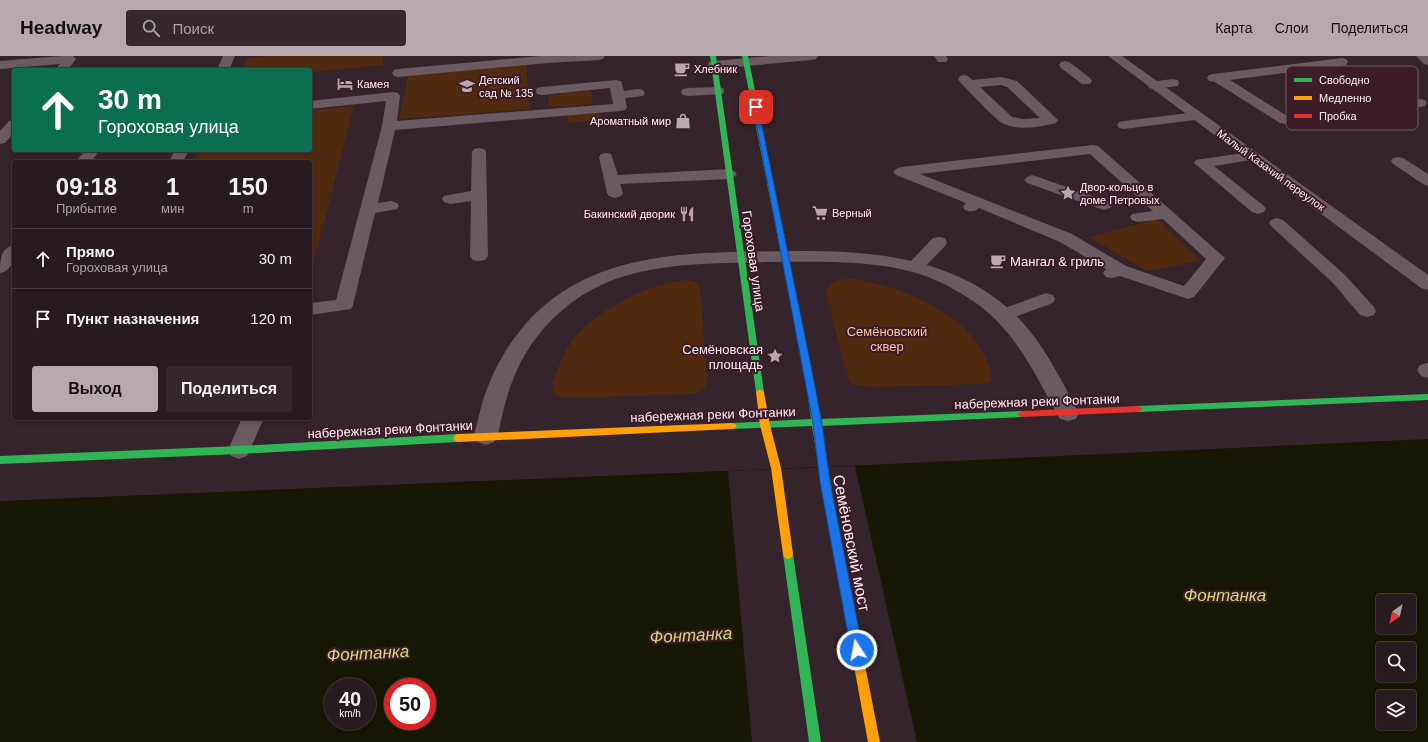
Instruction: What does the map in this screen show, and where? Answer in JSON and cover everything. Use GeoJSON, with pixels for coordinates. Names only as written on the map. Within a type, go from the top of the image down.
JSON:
{"type":"FeatureCollection","features":[{"type":"Feature","properties":{"kind":"main road"},"geometry":{"type":"LineString","coordinates":[[746,59],[786,257],[817,423]]}},
{"type":"Feature","properties":{"kind":"main road","name":"Гороховая улица"},"geometry":{"type":"LineString","coordinates":[[714,60],[765,425],[776,468],[816,742]]}},
{"type":"Feature","properties":{"kind":"main road","name":"набережная реки Фонтанки"},"geometry":{"type":"LineString","coordinates":[[0,460],[239,450],[486,436],[1428,397]]}},
{"type":"Feature","properties":{"kind":"main road","name":"Семёновский мост"},"geometry":{"type":"LineString","coordinates":[[817,423],[823,467],[874,742]]}},
{"type":"Feature","properties":{"kind":"street"},"geometry":{"type":"LineString","coordinates":[[714,60],[812,56]]}},
{"type":"Feature","properties":{"kind":"street","name":"Малый Казачий переулок"},"geometry":{"type":"LineString","coordinates":[[1114,56],[1428,284]]}},
{"type":"Feature","properties":{"kind":"street"},"geometry":{"type":"LineString","coordinates":[[486,436],[492,407],[502,378],[514,355],[530,331],[557,305],[575,292],[613,273],[651,264],[685,260],[833,256],[870,258],[916,266],[948,278],[980,296],[1004,315],[1021,332],[1037,355],[1068,413]]}},
{"type":"Feature","properties":{"kind":"lane"},"geometry":{"type":"LineString","coordinates":[[224,68],[229,56]]}},
{"type":"Feature","properties":{"kind":"lane"},"geometry":{"type":"LineString","coordinates":[[312,309],[344,305],[389,126],[393,96],[400,67],[548,57],[599,56]]}},
{"type":"Feature","properties":{"kind":"lane"},"geometry":{"type":"LineString","coordinates":[[1422,56],[1428,61]]}},
{"type":"Feature","properties":{"kind":"lane"},"geometry":{"type":"LineString","coordinates":[[544,113],[539,63],[548,57]]}},
{"type":"Feature","properties":{"kind":"lane"},"geometry":{"type":"LineString","coordinates":[[0,65],[46,58],[70,59],[63,68]]}},
{"type":"Feature","properties":{"kind":"lane"},"geometry":{"type":"LineString","coordinates":[[1300,66],[1342,62]]}},
{"type":"Feature","properties":{"kind":"lane"},"geometry":{"type":"LineString","coordinates":[[1065,65],[1086,81]]}},
{"type":"Feature","properties":{"kind":"lane"},"geometry":{"type":"LineString","coordinates":[[1286,68],[1213,78],[1286,120]]}},
{"type":"Feature","properties":{"kind":"lane"},"geometry":{"type":"LineString","coordinates":[[1002,81],[1012,84],[1051,120],[1020,124],[1012,123],[966,82],[1002,81]]}},
{"type":"Feature","properties":{"kind":"lane"},"geometry":{"type":"LineString","coordinates":[[1154,85],[1173,83]]}},
{"type":"Feature","properties":{"kind":"lane"},"geometry":{"type":"LineString","coordinates":[[389,126],[620,107],[616,84],[542,91]]}},
{"type":"Feature","properties":{"kind":"lane"},"geometry":{"type":"LineString","coordinates":[[688,92],[718,91]]}},
{"type":"Feature","properties":{"kind":"lane"},"geometry":{"type":"LineString","coordinates":[[618,95],[638,93]]}},
{"type":"Feature","properties":{"kind":"lane"},"geometry":{"type":"LineString","coordinates":[[312,105],[393,96]]}},
{"type":"Feature","properties":{"kind":"lane"},"geometry":{"type":"LineString","coordinates":[[1124,125],[1196,116]]}},
{"type":"Feature","properties":{"kind":"lane"},"geometry":{"type":"LineString","coordinates":[[0,140],[12,126]]}},
{"type":"Feature","properties":{"kind":"lane"},"geometry":{"type":"LineString","coordinates":[[1093,149],[1216,258],[1188,293],[1116,271],[1066,238],[973,204],[901,172],[981,163],[1093,149]]}},
{"type":"Feature","properties":{"kind":"lane"},"geometry":{"type":"LineString","coordinates":[[85,160],[91,152]]}},
{"type":"Feature","properties":{"kind":"lane"},"geometry":{"type":"LineString","coordinates":[[479,152],[479,256]]}},
{"type":"Feature","properties":{"kind":"lane"},"geometry":{"type":"LineString","coordinates":[[606,156],[613,186],[729,174]]}},
{"type":"Feature","properties":{"kind":"lane"},"geometry":{"type":"LineString","coordinates":[[1252,156],[1201,163],[1258,209]]}},
{"type":"Feature","properties":{"kind":"lane"},"geometry":{"type":"LineString","coordinates":[[1398,161],[1428,181]]}},
{"type":"Feature","properties":{"kind":"lane"},"geometry":{"type":"LineString","coordinates":[[981,163],[1004,170]]}},
{"type":"Feature","properties":{"kind":"lane"},"geometry":{"type":"LineString","coordinates":[[1032,180],[1104,205]]}},
{"type":"Feature","properties":{"kind":"lane"},"geometry":{"type":"LineString","coordinates":[[450,198],[479,195]]}},
{"type":"Feature","properties":{"kind":"lane"},"geometry":{"type":"LineString","coordinates":[[369,209],[391,206]]}},
{"type":"Feature","properties":{"kind":"lane"},"geometry":{"type":"LineString","coordinates":[[1138,217],[1167,214]]}},
{"type":"Feature","properties":{"kind":"lane"},"geometry":{"type":"LineString","coordinates":[[1277,223],[1339,279],[1367,311]]}},
{"type":"Feature","properties":{"kind":"lane"},"geometry":{"type":"LineString","coordinates":[[916,266],[939,242]]}},
{"type":"Feature","properties":{"kind":"lane"},"geometry":{"type":"LineString","coordinates":[[0,268],[12,253]]}},
{"type":"Feature","properties":{"kind":"lane"},"geometry":{"type":"LineString","coordinates":[[1004,315],[1046,299]]}},
{"type":"Feature","properties":{"kind":"lane"},"geometry":{"type":"LineString","coordinates":[[239,450],[252,420]]}},
{"type":"Feature","properties":{"kind":"green space"},"geometry":{"type":"Polygon","coordinates":[[[267,56],[383,56],[382,65],[312,72],[312,68],[244,68],[248,58],[267,56]]]}},
{"type":"Feature","properties":{"kind":"green space","name":"Детский сад № 135"},"geometry":{"type":"Polygon","coordinates":[[[526,65],[530,109],[399,119],[408,76],[526,65]]]}},
{"type":"Feature","properties":{"kind":"green space"},"geometry":{"type":"Polygon","coordinates":[[[591,91],[593,104],[549,107],[548,95],[591,91]]]}},
{"type":"Feature","properties":{"kind":"green space"},"geometry":{"type":"Polygon","coordinates":[[[354,106],[312,268],[312,160],[194,160],[198,152],[312,152],[312,110],[354,106]]]}},
{"type":"Feature","properties":{"kind":"green space"},"geometry":{"type":"Polygon","coordinates":[[[598,111],[600,120],[569,123],[567,115],[598,111]]]}},
{"type":"Feature","properties":{"kind":"green space"},"geometry":{"type":"Polygon","coordinates":[[[1157,219],[1200,261],[1147,271],[1089,237],[1157,219]]]}},
{"type":"Feature","properties":{"kind":"green space","name":"Семёновский сквер"},"geometry":{"type":"Polygon","coordinates":[[[850,279],[869,282],[908,294],[947,314],[963,327],[976,342],[986,359],[991,379],[987,383],[979,384],[869,387],[852,384],[848,378],[826,294],[829,285],[834,281],[850,279]]]}},
{"type":"Feature","properties":{"kind":"green space"},"geometry":{"type":"Polygon","coordinates":[[[688,280],[696,282],[700,287],[707,380],[706,386],[703,389],[693,394],[568,398],[557,396],[552,390],[557,370],[571,342],[586,326],[612,307],[642,292],[673,282],[688,280]]]}},
{"type":"Feature","properties":{"kind":"water","name":"Фонтанка"},"geometry":{"type":"Polygon","coordinates":[[[1428,439],[1428,742],[0,742],[0,501],[844,466],[1428,439]]]}},
{"type":"Feature","properties":{"kind":"pier"},"geometry":{"type":"Polygon","coordinates":[[[855,466],[917,742],[752,742],[728,471],[855,466]]]}},
{"type":"Feature","properties":{"kind":"traffic: fast"},"geometry":{"type":"LineString","coordinates":[[713,56],[760,392]]}},
{"type":"Feature","properties":{"kind":"traffic: fast"},"geometry":{"type":"LineString","coordinates":[[745,56],[809,376],[825,482],[836,542]]}},
{"type":"Feature","properties":{"kind":"traffic: fast"},"geometry":{"type":"LineString","coordinates":[[1138,409],[1428,397]]}},
{"type":"Feature","properties":{"kind":"traffic: fast"},"geometry":{"type":"LineString","coordinates":[[732,426],[1022,414]]}},
{"type":"Feature","properties":{"kind":"traffic: fast"},"geometry":{"type":"LineString","coordinates":[[0,460],[239,450],[458,438]]}},
{"type":"Feature","properties":{"kind":"traffic: fast"},"geometry":{"type":"LineString","coordinates":[[788,554],[815,742]]}},
{"type":"Feature","properties":{"kind":"traffic: slow"},"geometry":{"type":"LineString","coordinates":[[760,392],[765,425],[776,468],[788,554]]}},
{"type":"Feature","properties":{"kind":"traffic: slow"},"geometry":{"type":"LineString","coordinates":[[458,438],[732,426]]}},
{"type":"Feature","properties":{"kind":"traffic: slow"},"geometry":{"type":"LineString","coordinates":[[836,542],[874,742]]}},
{"type":"Feature","properties":{"kind":"traffic: jam"},"geometry":{"type":"LineString","coordinates":[[1022,414],[1138,409]]}},
{"type":"Feature","properties":{"kind":"place","name":"Хлебник"},"geometry":{"type":"Point","coordinates":[682,69]}},
{"type":"Feature","properties":{"kind":"place","name":"Камея"},"geometry":{"type":"Point","coordinates":[345,84]}},
{"type":"Feature","properties":{"kind":"place","name":"Детский сад № 135"},"geometry":{"type":"Point","coordinates":[467,86]}},
{"type":"Feature","properties":{"kind":"place","name":"Ароматный мир"},"geometry":{"type":"Point","coordinates":[683,121]}},
{"type":"Feature","properties":{"kind":"place","name":"Двор-кольцо в доме Петровых"},"geometry":{"type":"Point","coordinates":[1068,193]}},
{"type":"Feature","properties":{"kind":"place","name":"Верный"},"geometry":{"type":"Point","coordinates":[820,213]}},
{"type":"Feature","properties":{"kind":"place","name":"Бакинский дворик"},"geometry":{"type":"Point","coordinates":[687,214]}},
{"type":"Feature","properties":{"kind":"place","name":"Мангал & гриль"},"geometry":{"type":"Point","coordinates":[998,261]}},
{"type":"Feature","properties":{"kind":"place","name":"Семёновская площадь"},"geometry":{"type":"Point","coordinates":[775,356]}},
{"type":"Feature","properties":{"kind":"route"},"geometry":{"type":"LineString","coordinates":[[756,107],[806,361],[817,423],[825,482],[857,650]]}}]}
